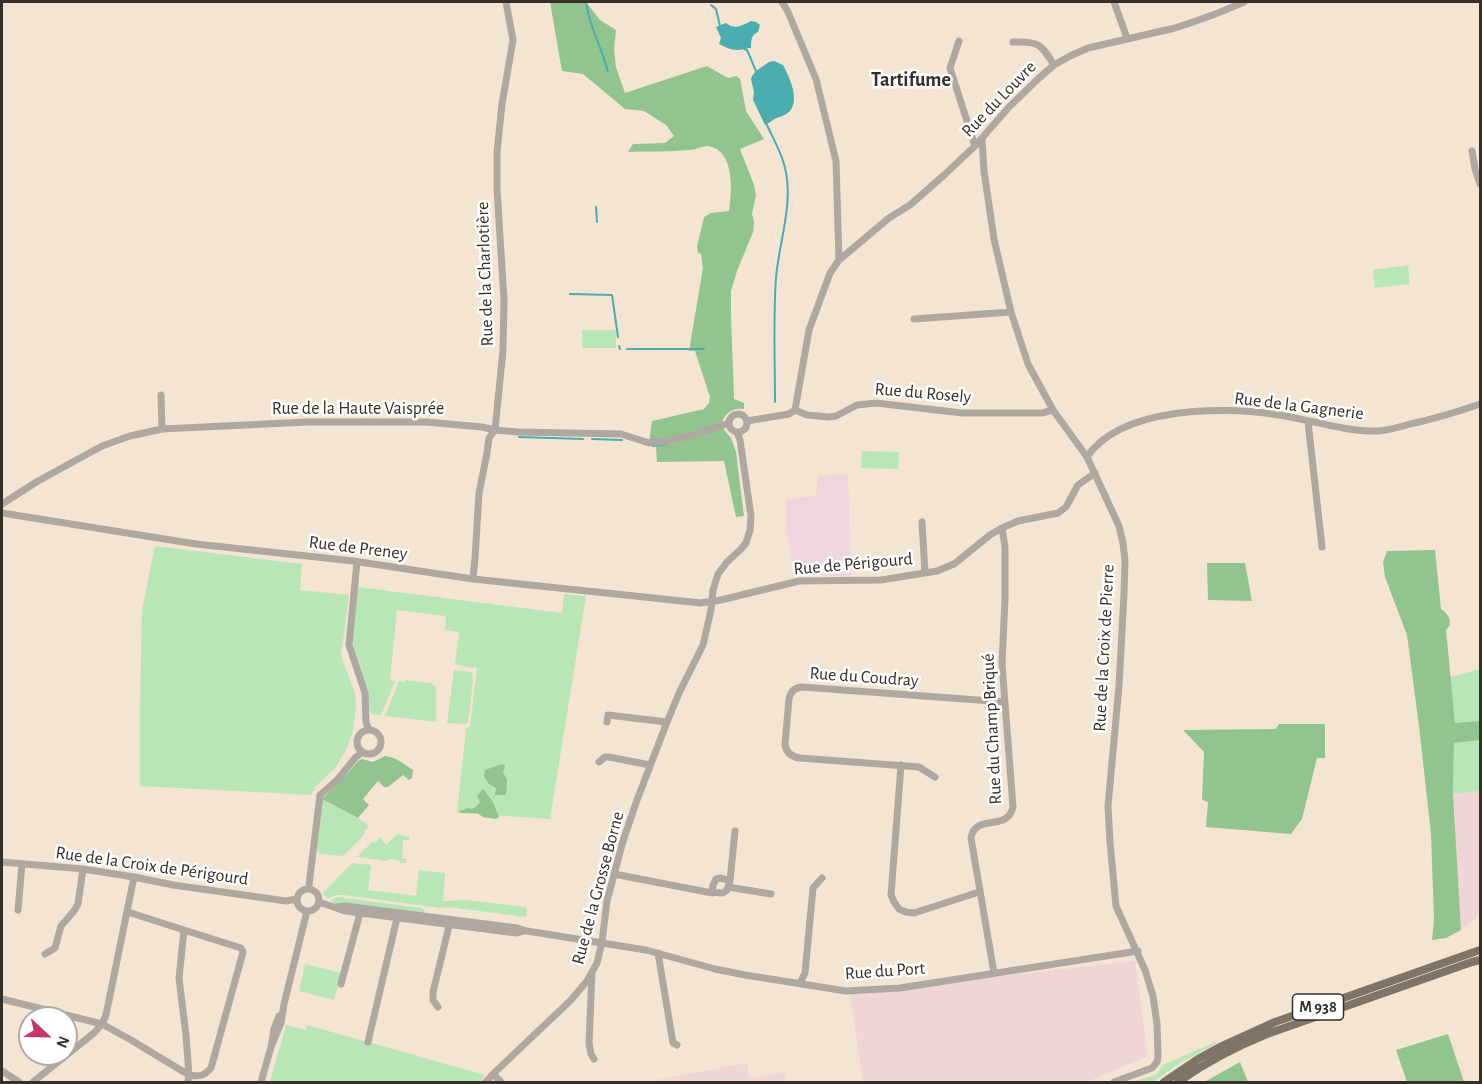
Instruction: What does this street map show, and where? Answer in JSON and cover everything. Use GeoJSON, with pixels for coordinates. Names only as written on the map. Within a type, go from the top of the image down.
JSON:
{"type":"FeatureCollection","features":[{"type":"Feature","properties":{"kind":"main road","name":"M 938"},"geometry":{"type":"LineString","coordinates":[[1164,1083],[1198,1059],[1275,1022],[1480,950]]}},
{"type":"Feature","properties":{"kind":"main road","name":"M 938"},"geometry":{"type":"LineString","coordinates":[[1178,1083],[1213,1059],[1267,1034],[1480,960]]}},
{"type":"Feature","properties":{"kind":"street","name":"Rue de la Charlotière"},"geometry":{"type":"LineString","coordinates":[[472,579],[479,493],[489,438],[495,430],[503,350],[504,310],[497,152],[513,39],[506,2]]}},
{"type":"Feature","properties":{"kind":"street"},"geometry":{"type":"LineString","coordinates":[[747,421],[789,414],[795,410],[809,330],[830,273],[839,260],[836,161],[816,79],[782,2]]}},
{"type":"Feature","properties":{"kind":"street"},"geometry":{"type":"LineString","coordinates":[[1114,2],[1127,38]]}},
{"type":"Feature","properties":{"kind":"street","name":"Rue du Louvre"},"geometry":{"type":"LineString","coordinates":[[839,260],[889,218],[910,205],[975,146],[1010,107],[1054,65],[1088,48],[1174,28],[1244,2]]}},
{"type":"Feature","properties":{"kind":"street"},"geometry":{"type":"LineString","coordinates":[[959,41],[950,68],[975,146]]}},
{"type":"Feature","properties":{"kind":"street"},"geometry":{"type":"LineString","coordinates":[[1013,42],[1030,41],[1040,45],[1054,65]]}},
{"type":"Feature","properties":{"kind":"street","name":"Rue de la Croix de Pierre"},"geometry":{"type":"LineString","coordinates":[[982,138],[984,171],[994,239],[1011,312],[1028,364],[1053,410],[1087,457],[1119,526],[1123,543],[1125,561],[1119,686],[1108,806],[1116,906],[1145,970],[1155,1009],[1158,1056],[1152,1068],[1114,1083]]}},
{"type":"Feature","properties":{"kind":"street"},"geometry":{"type":"LineString","coordinates":[[1472,151],[1480,184]]}},
{"type":"Feature","properties":{"kind":"street"},"geometry":{"type":"LineString","coordinates":[[914,319],[1011,312]]}},
{"type":"Feature","properties":{"kind":"street"},"geometry":{"type":"LineString","coordinates":[[162,395],[162,429]]}},
{"type":"Feature","properties":{"kind":"street","name":"Rue du Rosely"},"geometry":{"type":"LineString","coordinates":[[795,410],[807,415],[829,417],[836,416],[857,405],[876,403],[963,413],[1042,413],[1053,410]]}},
{"type":"Feature","properties":{"kind":"street","name":"Rue de la Gagnerie"},"geometry":{"type":"LineString","coordinates":[[1087,457],[1101,441],[1134,423],[1181,412],[1264,413],[1343,428],[1378,431],[1437,418],[1480,404]]}},
{"type":"Feature","properties":{"kind":"street"},"geometry":{"type":"LineString","coordinates":[[735,414],[741,415],[747,421],[745,429],[737,432],[730,428],[730,418],[735,414]]}},
{"type":"Feature","properties":{"kind":"street","name":"Rue de la Haute Vaisprée"},"geometry":{"type":"LineString","coordinates":[[2,504],[38,481],[102,446],[130,436],[162,429],[381,421],[451,424],[519,432],[621,434],[649,444],[689,436],[729,423]]}},
{"type":"Feature","properties":{"kind":"street"},"geometry":{"type":"LineString","coordinates":[[1308,422],[1322,547]]}},
{"type":"Feature","properties":{"kind":"street","name":"Rue de la Grosse Borne"},"geometry":{"type":"LineString","coordinates":[[486,1083],[571,1000],[592,974],[597,963],[607,902],[623,841],[667,722],[703,645],[718,574],[746,543],[750,530],[750,511],[737,432]]}},
{"type":"Feature","properties":{"kind":"street","name":"Rue de Périgourd"},"geometry":{"type":"LineString","coordinates":[[712,601],[799,581],[881,580],[937,571],[954,564],[1002,528],[1058,513],[1066,507],[1078,485],[1095,473]]}},
{"type":"Feature","properties":{"kind":"street","name":"Rue de Preney"},"geometry":{"type":"LineString","coordinates":[[2,513],[166,540],[357,562],[472,579],[701,603],[712,601]]}},
{"type":"Feature","properties":{"kind":"street","name":"Rue de Périgourd"},"geometry":{"type":"LineString","coordinates":[[922,522],[925,573]]}},
{"type":"Feature","properties":{"kind":"street","name":"Rue du Champ Briqué"},"geometry":{"type":"LineString","coordinates":[[994,973],[971,843],[972,832],[980,825],[1005,819],[1012,811],[1002,664],[1005,547],[1002,528]]}},
{"type":"Feature","properties":{"kind":"street"},"geometry":{"type":"LineString","coordinates":[[308,889],[320,795],[337,780],[356,756],[378,751],[380,747],[379,735],[369,730],[366,722],[365,693],[349,645],[357,562]]}},
{"type":"Feature","properties":{"kind":"street","name":"Rue du Coudray"},"geometry":{"type":"LineString","coordinates":[[935,777],[919,766],[792,756],[785,744],[789,699],[792,692],[802,687],[1005,702]]}},
{"type":"Feature","properties":{"kind":"street"},"geometry":{"type":"LineString","coordinates":[[607,722],[608,715],[667,722]]}},
{"type":"Feature","properties":{"kind":"street"},"geometry":{"type":"LineString","coordinates":[[363,753],[358,747],[357,739],[369,730]]}},
{"type":"Feature","properties":{"kind":"street"},"geometry":{"type":"LineString","coordinates":[[599,762],[609,757],[650,765]]}},
{"type":"Feature","properties":{"kind":"street"},"geometry":{"type":"LineString","coordinates":[[901,765],[891,895],[894,902],[902,911],[914,913],[980,892]]}},
{"type":"Feature","properties":{"kind":"street"},"geometry":{"type":"LineString","coordinates":[[614,874],[712,893],[723,893],[729,884],[735,831]]}},
{"type":"Feature","properties":{"kind":"street","name":"Rue de la Croix de Périgourd"},"geometry":{"type":"LineString","coordinates":[[2,862],[83,869],[286,901],[297,899]]}},
{"type":"Feature","properties":{"kind":"street"},"geometry":{"type":"LineString","coordinates":[[18,910],[22,864]]}},
{"type":"Feature","properties":{"kind":"street"},"geometry":{"type":"LineString","coordinates":[[45,954],[55,948],[61,926],[78,904],[83,869]]}},
{"type":"Feature","properties":{"kind":"street"},"geometry":{"type":"LineString","coordinates":[[37,1082],[102,1024],[106,1015],[134,877]]}},
{"type":"Feature","properties":{"kind":"street"},"geometry":{"type":"LineString","coordinates":[[712,893],[716,879],[721,878],[729,884],[771,894]]}},
{"type":"Feature","properties":{"kind":"street"},"geometry":{"type":"LineString","coordinates":[[800,983],[805,973],[813,888],[822,878]]}},
{"type":"Feature","properties":{"kind":"street"},"geometry":{"type":"LineString","coordinates":[[308,889],[319,895],[320,902],[315,910],[307,911],[299,906],[297,899],[300,892],[308,889]]}},
{"type":"Feature","properties":{"kind":"street"},"geometry":{"type":"LineString","coordinates":[[320,902],[345,911],[450,922]]}},
{"type":"Feature","properties":{"kind":"street"},"geometry":{"type":"LineString","coordinates":[[337,908],[345,906],[516,933],[528,931],[602,942]]}},
{"type":"Feature","properties":{"kind":"street"},"geometry":{"type":"LineString","coordinates":[[261,1083],[274,1029],[284,1004],[307,911]]}},
{"type":"Feature","properties":{"kind":"street"},"geometry":{"type":"LineString","coordinates":[[2,999],[102,1024],[131,1040],[189,1079],[206,1074],[211,1068],[243,952],[241,948],[128,912]]}},
{"type":"Feature","properties":{"kind":"street"},"geometry":{"type":"LineString","coordinates":[[341,984],[360,913]]}},
{"type":"Feature","properties":{"kind":"street"},"geometry":{"type":"LineString","coordinates":[[368,1041],[396,918]]}},
{"type":"Feature","properties":{"kind":"street"},"geometry":{"type":"LineString","coordinates":[[438,1007],[433,1000],[433,992],[450,922]]}},
{"type":"Feature","properties":{"kind":"street"},"geometry":{"type":"LineString","coordinates":[[184,930],[179,978],[189,1079]]}},
{"type":"Feature","properties":{"kind":"street","name":"Rue du Port"},"geometry":{"type":"LineString","coordinates":[[602,942],[658,953],[715,969],[838,990],[900,988],[1138,951]]}},
{"type":"Feature","properties":{"kind":"street"},"geometry":{"type":"LineString","coordinates":[[658,953],[673,1043],[677,1045]]}},
{"type":"Feature","properties":{"kind":"street"},"geometry":{"type":"LineString","coordinates":[[592,974],[589,1043],[594,1059]]}},
{"type":"Feature","properties":{"kind":"street"},"geometry":{"type":"LineString","coordinates":[[2,1071],[19,1083]]}},
{"type":"Feature","properties":{"kind":"street"},"geometry":{"type":"LineString","coordinates":[[493,1074],[501,1083]]}},
{"type":"Feature","properties":{"kind":"shaded area"},"geometry":{"type":"Polygon","coordinates":[[[848,474],[851,577],[825,576],[824,571],[794,568],[786,533],[786,500],[816,495],[818,476],[848,474]]]}},
{"type":"Feature","properties":{"kind":"shaded area"},"geometry":{"type":"Polygon","coordinates":[[[1480,791],[1480,915],[1461,930],[1453,794],[1480,791]]]}},
{"type":"Feature","properties":{"kind":"shaded area"},"geometry":{"type":"Polygon","coordinates":[[[1135,961],[1148,1056],[1087,1082],[863,1082],[850,994],[1135,961]]]}},
{"type":"Feature","properties":{"kind":"shaded area"},"geometry":{"type":"Polygon","coordinates":[[[747,1063],[749,1078],[784,1072],[786,1082],[646,1082],[747,1063]]]}},
{"type":"Feature","properties":{"kind":"green space"},"geometry":{"type":"Polygon","coordinates":[[[550,2],[586,2],[600,20],[616,30],[614,50],[616,67],[625,93],[707,66],[728,78],[736,76],[740,79],[746,111],[764,139],[740,149],[756,195],[752,214],[753,232],[731,291],[734,399],[744,403],[744,409],[729,412],[721,426],[731,438],[736,452],[744,516],[736,517],[724,461],[657,462],[656,446],[649,443],[652,421],[704,409],[709,403],[710,397],[695,351],[689,351],[703,268],[701,254],[698,253],[697,247],[704,217],[711,213],[729,211],[731,183],[727,163],[717,149],[708,146],[681,151],[628,152],[633,144],[665,143],[674,136],[666,125],[644,111],[625,109],[583,74],[562,71],[550,2]]]}},
{"type":"Feature","properties":{"kind":"green space"},"geometry":{"type":"Polygon","coordinates":[[[1408,265],[1410,284],[1375,288],[1373,270],[1408,265]]]}},
{"type":"Feature","properties":{"kind":"green space"},"geometry":{"type":"Polygon","coordinates":[[[582,330],[616,330],[616,348],[582,348],[582,330]]]}},
{"type":"Feature","properties":{"kind":"green space"},"geometry":{"type":"Polygon","coordinates":[[[862,451],[899,452],[898,469],[861,468],[862,451]]]}},
{"type":"Feature","properties":{"kind":"green space"},"geometry":{"type":"Polygon","coordinates":[[[155,546],[302,564],[300,590],[349,595],[341,656],[355,693],[356,708],[353,730],[347,748],[336,767],[316,786],[311,795],[140,786],[142,610],[155,546]]]}},
{"type":"Feature","properties":{"kind":"green space"},"geometry":{"type":"Polygon","coordinates":[[[1435,550],[1441,609],[1450,622],[1446,630],[1455,723],[1480,721],[1480,740],[1454,743],[1453,794],[1461,930],[1446,938],[1432,940],[1434,920],[1431,834],[1419,726],[1407,635],[1385,577],[1383,562],[1387,551],[1435,550]]]}},
{"type":"Feature","properties":{"kind":"green space"},"geometry":{"type":"Polygon","coordinates":[[[1207,563],[1245,563],[1252,601],[1208,600],[1207,563]]]}},
{"type":"Feature","properties":{"kind":"green space"},"geometry":{"type":"Polygon","coordinates":[[[358,587],[562,613],[564,594],[586,596],[550,819],[457,813],[466,728],[470,727],[477,667],[471,668],[455,664],[459,632],[445,630],[446,616],[397,610],[390,680],[395,681],[381,715],[370,713],[366,687],[351,644],[358,587]]]}},
{"type":"Feature","properties":{"kind":"green space"},"geometry":{"type":"Polygon","coordinates":[[[1480,669],[1480,721],[1455,724],[1450,677],[1480,669]]]}},
{"type":"Feature","properties":{"kind":"green space"},"geometry":{"type":"Polygon","coordinates":[[[454,670],[472,672],[468,723],[447,723],[454,670]]]}},
{"type":"Feature","properties":{"kind":"green space"},"geometry":{"type":"Polygon","coordinates":[[[405,680],[432,683],[436,686],[436,722],[385,716],[399,681],[405,682],[405,680]]]}},
{"type":"Feature","properties":{"kind":"green space"},"geometry":{"type":"Polygon","coordinates":[[[1279,724],[1325,724],[1325,758],[1317,758],[1302,819],[1291,834],[1206,827],[1208,802],[1202,800],[1204,752],[1183,730],[1276,729],[1279,724]]]}},
{"type":"Feature","properties":{"kind":"green space"},"geometry":{"type":"Polygon","coordinates":[[[1480,740],[1480,791],[1453,794],[1454,743],[1480,740]]]}},
{"type":"Feature","properties":{"kind":"green space"},"geometry":{"type":"Polygon","coordinates":[[[385,756],[396,759],[413,770],[412,778],[409,780],[403,775],[388,787],[384,787],[378,781],[363,799],[369,805],[358,818],[322,799],[358,761],[362,759],[373,762],[385,756]]]}},
{"type":"Feature","properties":{"kind":"green space"},"geometry":{"type":"Polygon","coordinates":[[[502,764],[505,766],[503,772],[507,780],[506,795],[495,795],[496,788],[489,784],[484,776],[485,770],[502,764]]]}},
{"type":"Feature","properties":{"kind":"green space"},"geometry":{"type":"Polygon","coordinates":[[[483,789],[493,802],[499,817],[496,819],[483,817],[477,813],[459,811],[476,807],[480,802],[477,796],[483,789]]]}},
{"type":"Feature","properties":{"kind":"green space"},"geometry":{"type":"Polygon","coordinates":[[[322,799],[369,826],[365,834],[343,856],[320,854],[318,851],[322,799]]]}},
{"type":"Feature","properties":{"kind":"green space"},"geometry":{"type":"Polygon","coordinates":[[[398,833],[409,837],[409,840],[403,840],[402,858],[407,859],[405,863],[400,863],[399,860],[388,859],[387,861],[357,857],[373,841],[375,843],[380,837],[386,845],[398,833]]]}},
{"type":"Feature","properties":{"kind":"green space"},"geometry":{"type":"Polygon","coordinates":[[[352,863],[371,865],[368,890],[416,896],[419,870],[445,873],[443,901],[467,900],[525,907],[526,917],[343,895],[327,899],[323,893],[352,863]]]}},
{"type":"Feature","properties":{"kind":"green space"},"geometry":{"type":"Polygon","coordinates":[[[338,897],[422,908],[427,915],[334,904],[330,900],[338,897]]]}},
{"type":"Feature","properties":{"kind":"green space"},"geometry":{"type":"Polygon","coordinates":[[[305,964],[341,973],[334,1000],[299,991],[305,964]]]}},
{"type":"Feature","properties":{"kind":"green space"},"geometry":{"type":"Polygon","coordinates":[[[286,1025],[306,1030],[307,1025],[485,1075],[480,1082],[270,1082],[286,1025]]]}},
{"type":"Feature","properties":{"kind":"green space"},"geometry":{"type":"Polygon","coordinates":[[[1448,1034],[1464,1082],[1407,1082],[1396,1050],[1448,1034]]]}},
{"type":"Feature","properties":{"kind":"green space"},"geometry":{"type":"Polygon","coordinates":[[[1217,1043],[1182,1062],[1153,1082],[1133,1082],[1157,1074],[1163,1065],[1217,1043]]]}},
{"type":"Feature","properties":{"kind":"green space"},"geometry":{"type":"Polygon","coordinates":[[[1240,1062],[1248,1082],[1206,1082],[1206,1081],[1240,1062]]]}},
{"type":"Feature","properties":{"kind":"water"},"geometry":{"type":"Polygon","coordinates":[[[751,21],[760,25],[758,32],[752,38],[751,48],[735,50],[719,44],[721,38],[716,27],[726,23],[738,26],[751,21]]]}},
{"type":"Feature","properties":{"kind":"water"},"geometry":{"type":"Polygon","coordinates":[[[774,61],[783,65],[790,81],[794,100],[790,111],[765,125],[753,100],[751,79],[756,71],[774,61]]]}},
{"type":"Feature","properties":{"kind":"waterway"},"geometry":{"type":"LineString","coordinates":[[586,2],[608,72]]}},
{"type":"Feature","properties":{"kind":"waterway"},"geometry":{"type":"LineString","coordinates":[[711,5],[716,9],[720,26]]}},
{"type":"Feature","properties":{"kind":"waterway"},"geometry":{"type":"LineString","coordinates":[[743,48],[747,50],[756,71]]}},
{"type":"Feature","properties":{"kind":"waterway"},"geometry":{"type":"LineString","coordinates":[[766,123],[784,164],[788,192],[776,278],[775,402]]}},
{"type":"Feature","properties":{"kind":"waterway"},"geometry":{"type":"LineString","coordinates":[[596,207],[597,222]]}},
{"type":"Feature","properties":{"kind":"waterway"},"geometry":{"type":"LineString","coordinates":[[570,294],[612,295],[618,337]]}},
{"type":"Feature","properties":{"kind":"waterway"},"geometry":{"type":"LineString","coordinates":[[627,349],[704,349]]}},
{"type":"Feature","properties":{"kind":"waterway"},"geometry":{"type":"LineString","coordinates":[[519,437],[583,439]]}},
{"type":"Feature","properties":{"kind":"waterway"},"geometry":{"type":"LineString","coordinates":[[592,439],[622,440]]}},
{"type":"Feature","properties":{"kind":"waterway"},"geometry":{"type":"LineString","coordinates":[[653,446],[666,444]]}},
{"type":"Feature","properties":{"kind":"district","name":"Tartifume"},"geometry":{"type":"Point","coordinates":[911,80]}}]}
